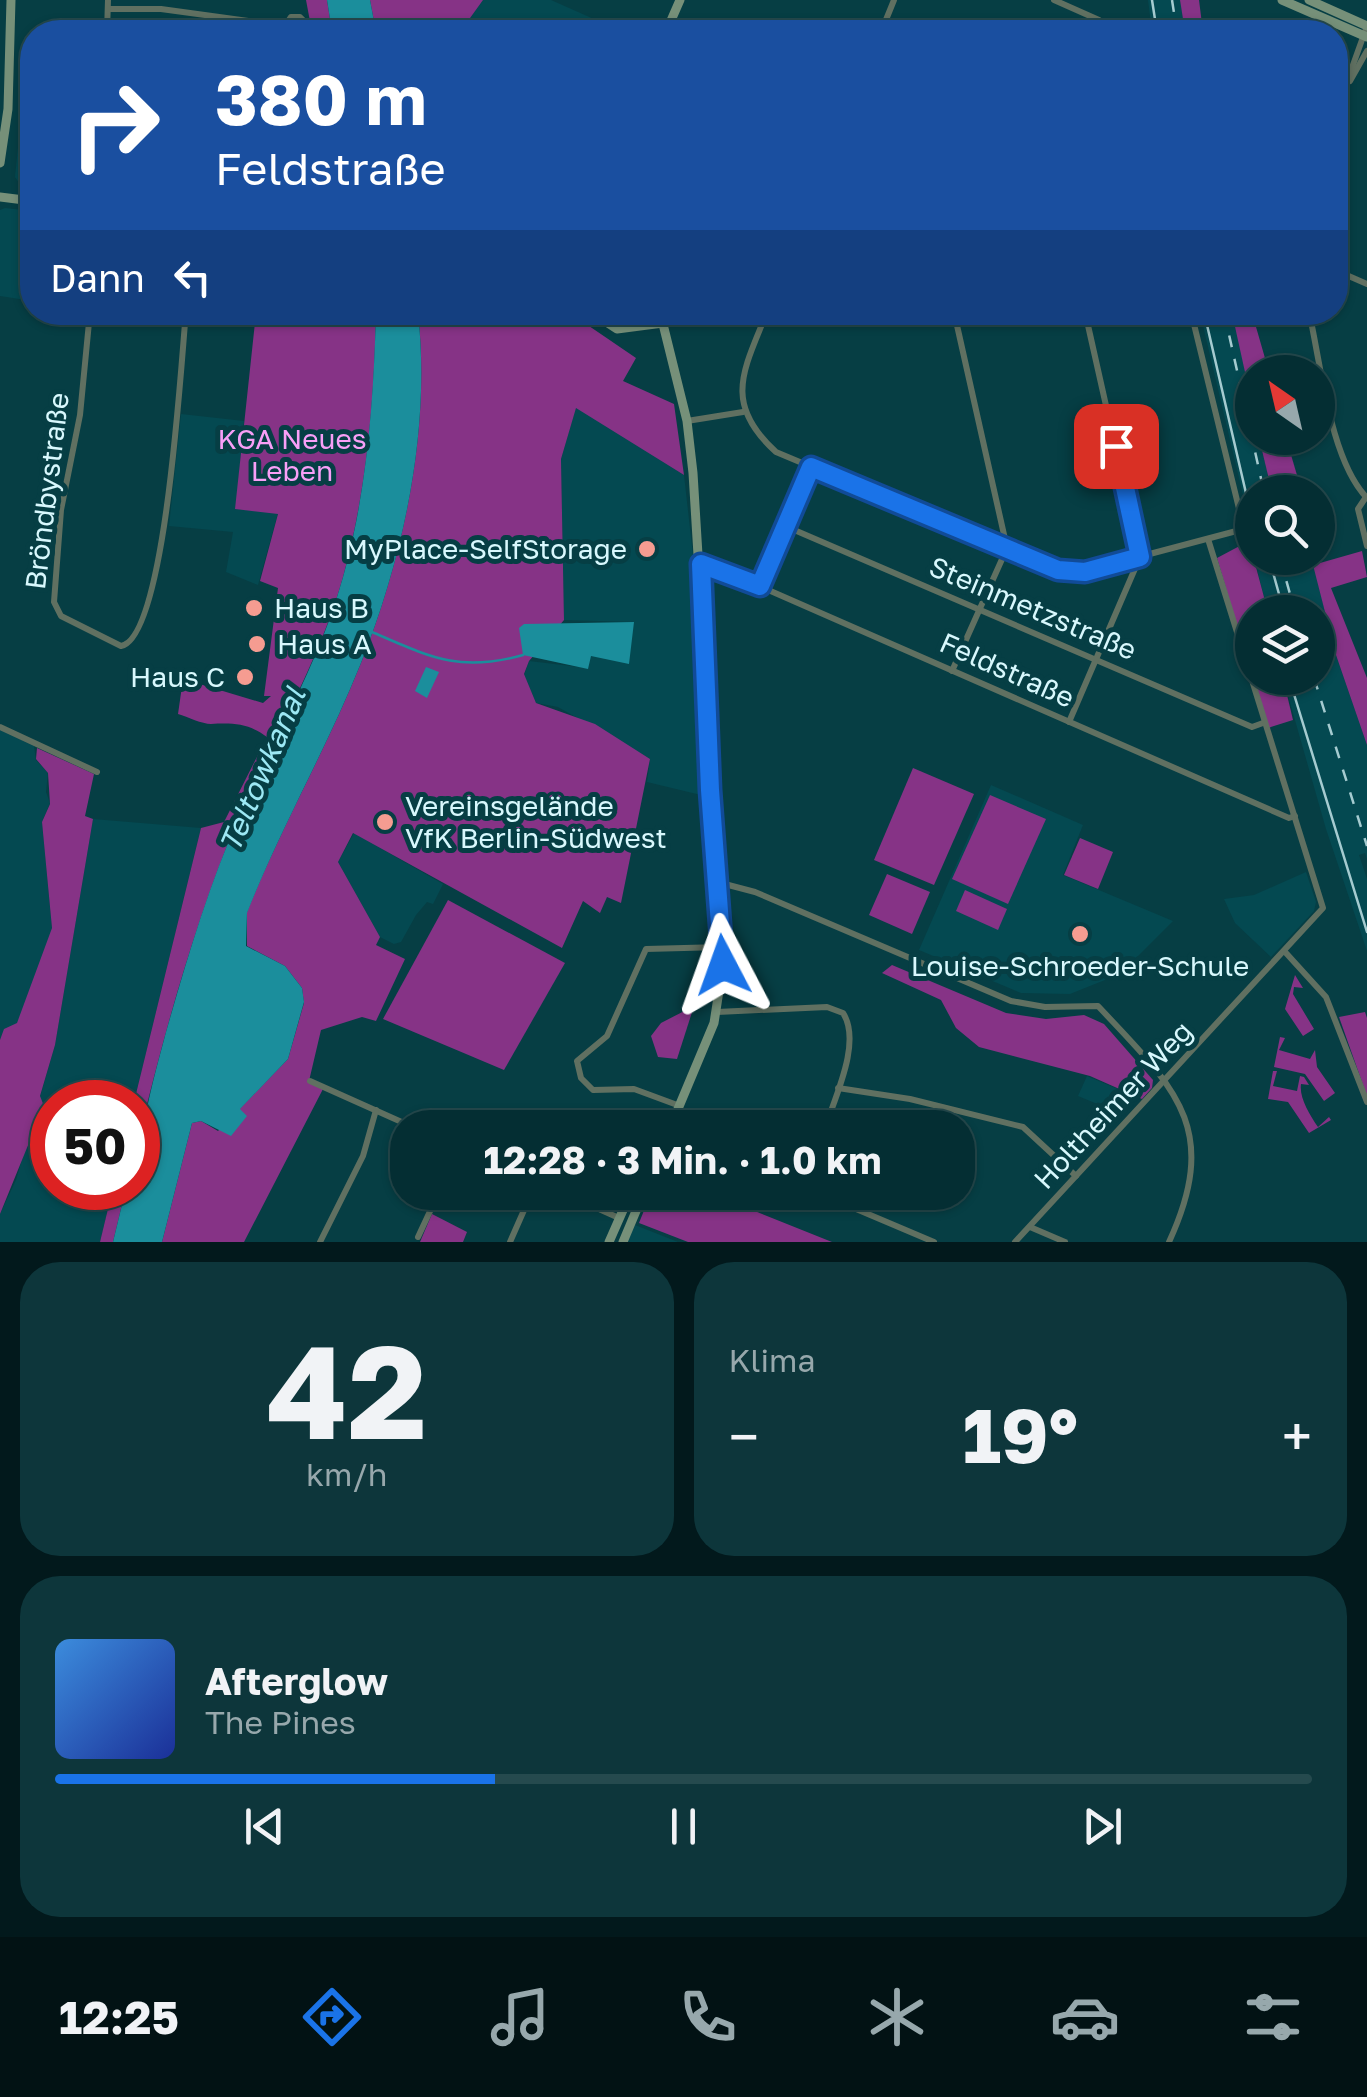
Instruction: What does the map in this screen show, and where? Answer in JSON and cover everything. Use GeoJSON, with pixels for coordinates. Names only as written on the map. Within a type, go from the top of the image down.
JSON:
{"type":"FeatureCollection","features":[{"type":"Feature","properties":{"kind":"main road"},"geometry":{"type":"LineString","coordinates":[[0,163],[8,109],[11,0]]}},
{"type":"Feature","properties":{"kind":"main road"},"geometry":{"type":"LineString","coordinates":[[1282,0],[1341,20]]}},
{"type":"Feature","properties":{"kind":"main road"},"geometry":{"type":"LineString","coordinates":[[1309,0],[1328,14]]}},
{"type":"Feature","properties":{"kind":"main road"},"geometry":{"type":"LineString","coordinates":[[663,325],[686,421],[701,564],[722,947],[717,1012],[678,1110]]}},
{"type":"Feature","properties":{"kind":"main road"},"geometry":{"type":"LineString","coordinates":[[609,1242],[622,1210]]}},
{"type":"Feature","properties":{"kind":"main road"},"geometry":{"type":"LineString","coordinates":[[622,1242],[637,1210]]}},
{"type":"Feature","properties":{"kind":"main road"},"geometry":{"type":"LineString","coordinates":[[619,1218],[632,1222]]}},
{"type":"Feature","properties":{"kind":"street"},"geometry":{"type":"LineString","coordinates":[[1054,0],[1099,20]]}},
{"type":"Feature","properties":{"kind":"street"},"geometry":{"type":"LineString","coordinates":[[108,4],[230,20]]}},
{"type":"Feature","properties":{"kind":"street"},"geometry":{"type":"LineString","coordinates":[[1348,82],[1366,31]]}},
{"type":"Feature","properties":{"kind":"street"},"geometry":{"type":"LineString","coordinates":[[1348,82],[1367,51]]}},
{"type":"Feature","properties":{"kind":"street","name":"Bröndbystraße"},"geometry":{"type":"LineString","coordinates":[[89,325],[80,415],[61,510],[57,612],[113,645],[130,644],[138,634],[152,595],[161,550],[185,325]]}},
{"type":"Feature","properties":{"kind":"street"},"geometry":{"type":"LineString","coordinates":[[762,325],[744,368],[743,412],[776,452],[1071,572],[1244,529],[1193,325]]}},
{"type":"Feature","properties":{"kind":"street"},"geometry":{"type":"LineString","coordinates":[[952,671],[1007,548],[957,325]]}},
{"type":"Feature","properties":{"kind":"street"},"geometry":{"type":"LineString","coordinates":[[1068,722],[1140,557],[1088,325]]}},
{"type":"Feature","properties":{"kind":"street"},"geometry":{"type":"LineString","coordinates":[[1311,325],[1342,453],[1352,481],[1366,497],[1358,509],[1367,546]]}},
{"type":"Feature","properties":{"kind":"street"},"geometry":{"type":"LineString","coordinates":[[686,421],[743,412]]}},
{"type":"Feature","properties":{"kind":"street"},"geometry":{"type":"LineString","coordinates":[[760,586],[811,467]]}},
{"type":"Feature","properties":{"kind":"street","name":"Steinmetzstraße"},"geometry":{"type":"LineString","coordinates":[[785,526],[1252,727],[1263,723]]}},
{"type":"Feature","properties":{"kind":"street"},"geometry":{"type":"LineString","coordinates":[[1208,539],[1295,816]]}},
{"type":"Feature","properties":{"kind":"street","name":"Feldstraße"},"geometry":{"type":"LineString","coordinates":[[701,564],[760,586],[1289,818],[1295,816]]}},
{"type":"Feature","properties":{"kind":"street"},"geometry":{"type":"LineString","coordinates":[[0,727],[98,772]]}},
{"type":"Feature","properties":{"kind":"street","name":"Holtheimer Weg"},"geometry":{"type":"LineString","coordinates":[[1016,1242],[1323,908],[1295,816]]}},
{"type":"Feature","properties":{"kind":"street"},"geometry":{"type":"LineString","coordinates":[[718,882],[755,892],[1000,998],[1045,1007],[1091,1003],[1113,1022],[1165,1082],[1185,1114],[1194,1162],[1190,1188],[1169,1242]]}},
{"type":"Feature","properties":{"kind":"street"},"geometry":{"type":"LineString","coordinates":[[680,1106],[634,1089],[593,1090],[581,1078],[577,1061],[607,1036],[646,949],[722,947]]}},
{"type":"Feature","properties":{"kind":"street"},"geometry":{"type":"LineString","coordinates":[[1286,952],[1326,997],[1367,1102]]}},
{"type":"Feature","properties":{"kind":"street"},"geometry":{"type":"LineString","coordinates":[[717,1012],[834,1008],[843,1013],[850,1025],[831,1110]]}},
{"type":"Feature","properties":{"kind":"street"},"geometry":{"type":"LineString","coordinates":[[310,1081],[390,1116]]}},
{"type":"Feature","properties":{"kind":"street"},"geometry":{"type":"LineString","coordinates":[[838,1088],[910,1099],[1023,1127],[1076,1176]]}},
{"type":"Feature","properties":{"kind":"street"},"geometry":{"type":"LineString","coordinates":[[320,1242],[362,1156],[376,1110]]}},
{"type":"Feature","properties":{"kind":"street"},"geometry":{"type":"LineString","coordinates":[[418,1238],[431,1210]]}},
{"type":"Feature","properties":{"kind":"street"},"geometry":{"type":"LineString","coordinates":[[510,1242],[524,1210]]}},
{"type":"Feature","properties":{"kind":"street"},"geometry":{"type":"LineString","coordinates":[[601,1210],[619,1218]]}},
{"type":"Feature","properties":{"kind":"street"},"geometry":{"type":"LineString","coordinates":[[858,1210],[934,1242]]}},
{"type":"Feature","properties":{"kind":"street"},"geometry":{"type":"LineString","coordinates":[[1030,1227],[1065,1242]]}},
{"type":"Feature","properties":{"kind":"shaded area"},"geometry":{"type":"Polygon","coordinates":[[[483,0],[551,0],[596,20],[469,20],[483,0]]]}},
{"type":"Feature","properties":{"kind":"shaded area"},"geometry":{"type":"Polygon","coordinates":[[[1148,0],[1180,0],[1183,20],[1150,20],[1148,0]]]}},
{"type":"Feature","properties":{"kind":"shaded area"},"geometry":{"type":"Polygon","coordinates":[[[20,127],[20,184],[15,177],[20,127]]]}},
{"type":"Feature","properties":{"kind":"shaded area"},"geometry":{"type":"Polygon","coordinates":[[[0,210],[20,210],[20,299],[0,296],[0,210]]]}},
{"type":"Feature","properties":{"kind":"shaded area"},"geometry":{"type":"Polygon","coordinates":[[[1203,325],[1235,325],[1242,355],[1235,355],[1235,455],[1263,455],[1268,475],[1238,475],[1203,325]]]}},
{"type":"Feature","properties":{"kind":"shaded area"},"geometry":{"type":"Polygon","coordinates":[[[576,407],[684,475],[695,573],[705,796],[647,782],[650,759],[558,707],[536,703],[524,675],[529,661],[588,668],[590,655],[628,663],[633,622],[564,620],[561,459],[576,407]]]}},
{"type":"Feature","properties":{"kind":"shaded area"},"geometry":{"type":"Polygon","coordinates":[[[181,414],[244,421],[236,509],[278,513],[258,585],[226,572],[233,532],[169,526],[181,414]]]}},
{"type":"Feature","properties":{"kind":"shaded area"},"geometry":{"type":"Polygon","coordinates":[[[1258,575],[1316,575],[1321,595],[1264,595],[1258,575]]]}},
{"type":"Feature","properties":{"kind":"shaded area"},"geometry":{"type":"Polygon","coordinates":[[[1335,651],[1367,745],[1367,859],[1365,853],[1359,855],[1367,879],[1367,951],[1326,829],[1288,695],[1335,695],[1335,651]]]}},
{"type":"Feature","properties":{"kind":"shaded area"},"geometry":{"type":"Polygon","coordinates":[[[0,730],[34,746],[36,760],[48,773],[46,792],[50,803],[42,822],[52,928],[48,950],[0,1064],[0,730]]]}},
{"type":"Feature","properties":{"kind":"shaded area"},"geometry":{"type":"Polygon","coordinates":[[[991,785],[1083,825],[1063,875],[1173,921],[1120,974],[1070,994],[1021,993],[919,950],[991,785]]]}},
{"type":"Feature","properties":{"kind":"shaded area"},"geometry":{"type":"Polygon","coordinates":[[[93,819],[201,828],[139,1080],[45,1080],[55,1045],[93,819]]]}},
{"type":"Feature","properties":{"kind":"shaded area"},"geometry":{"type":"Polygon","coordinates":[[[354,833],[443,884],[433,904],[427,902],[416,915],[401,942],[394,944],[380,937],[338,862],[354,833]]]}},
{"type":"Feature","properties":{"kind":"shaded area"},"geometry":{"type":"Polygon","coordinates":[[[1306,872],[1316,902],[1314,911],[1271,957],[1235,923],[1224,899],[1254,895],[1306,872]]]}},
{"type":"Feature","properties":{"kind":"shaded area"},"geometry":{"type":"Polygon","coordinates":[[[1087,1076],[1132,1095],[1124,1115],[1078,1096],[1087,1076]]]}},
{"type":"Feature","properties":{"kind":"shaded area"},"geometry":{"type":"Polygon","coordinates":[[[30,1132],[30,1210],[108,1210],[100,1242],[0,1242],[0,1214],[16,1180],[30,1132]]]}},
{"type":"Feature","properties":{"kind":"shaded area"},"geometry":{"type":"Polygon","coordinates":[[[635,1225],[678,1242],[627,1242],[635,1225]]]}},
{"type":"Feature","properties":{"kind":"green space"},"geometry":{"type":"Polygon","coordinates":[[[306,0],[327,0],[330,20],[310,20],[306,0]]]}},
{"type":"Feature","properties":{"kind":"green space"},"geometry":{"type":"Polygon","coordinates":[[[370,0],[483,0],[469,20],[374,20],[370,0]]]}},
{"type":"Feature","properties":{"kind":"green space"},"geometry":{"type":"Polygon","coordinates":[[[1180,0],[1199,0],[1202,20],[1183,20],[1180,0]]]}},
{"type":"Feature","properties":{"kind":"green space","name":"KGA Neues Leben"},"geometry":{"type":"Polygon","coordinates":[[[255,325],[375,325],[363,479],[333,609],[221,860],[153,1080],[139,1080],[201,828],[224,822],[267,737],[247,726],[207,724],[178,714],[183,679],[263,703],[271,696],[264,696],[278,588],[260,581],[278,514],[235,509],[255,325]]]}},
{"type":"Feature","properties":{"kind":"green space"},"geometry":{"type":"Polygon","coordinates":[[[419,325],[588,325],[636,358],[623,381],[674,404],[684,475],[576,408],[561,459],[564,620],[529,661],[524,674],[536,703],[595,724],[650,759],[621,903],[607,897],[600,913],[583,901],[562,948],[353,833],[338,862],[380,937],[376,945],[405,959],[376,1021],[362,1017],[321,1030],[309,1081],[323,1089],[244,1242],[162,1242],[192,1123],[201,1121],[218,1131],[288,1059],[304,1003],[302,988],[285,966],[247,946],[247,912],[348,695],[390,579],[411,491],[421,401],[419,325]]]}},
{"type":"Feature","properties":{"kind":"green space"},"geometry":{"type":"Polygon","coordinates":[[[1235,325],[1255,325],[1264,355],[1241,355],[1235,325]]]}},
{"type":"Feature","properties":{"kind":"green space"},"geometry":{"type":"Polygon","coordinates":[[[1263,455],[1291,455],[1297,475],[1268,475],[1263,455]]]}},
{"type":"Feature","properties":{"kind":"green space"},"geometry":{"type":"Polygon","coordinates":[[[1235,548],[1235,575],[1258,575],[1263,595],[1235,595],[1235,619],[1217,558],[1235,548]]]}},
{"type":"Feature","properties":{"kind":"green space"},"geometry":{"type":"Polygon","coordinates":[[[1362,551],[1367,577],[1331,588],[1334,595],[1321,595],[1316,575],[1335,575],[1335,559],[1362,551]]]}},
{"type":"Feature","properties":{"kind":"green space"},"geometry":{"type":"Polygon","coordinates":[[[1335,598],[1367,678],[1367,745],[1336,655],[1335,598]]]}},
{"type":"Feature","properties":{"kind":"green space"},"geometry":{"type":"Polygon","coordinates":[[[1258,695],[1287,695],[1293,720],[1268,728],[1258,695]]]}},
{"type":"Feature","properties":{"kind":"green space"},"geometry":{"type":"Polygon","coordinates":[[[37,748],[94,774],[85,816],[93,819],[55,1045],[45,1080],[30,1080],[30,1140],[0,1214],[0,1040],[4,1029],[17,1023],[52,928],[42,822],[50,804],[48,773],[36,759],[37,748]]]}},
{"type":"Feature","properties":{"kind":"green space"},"geometry":{"type":"Polygon","coordinates":[[[913,768],[974,794],[934,885],[874,860],[913,768]]]}},
{"type":"Feature","properties":{"kind":"green space"},"geometry":{"type":"Polygon","coordinates":[[[990,795],[1046,819],[1008,904],[952,879],[990,795]]]}},
{"type":"Feature","properties":{"kind":"green space"},"geometry":{"type":"Polygon","coordinates":[[[1080,838],[1113,852],[1098,889],[1064,875],[1080,838]]]}},
{"type":"Feature","properties":{"kind":"green space"},"geometry":{"type":"Polygon","coordinates":[[[887,874],[930,892],[912,934],[869,915],[887,874]]]}},
{"type":"Feature","properties":{"kind":"green space"},"geometry":{"type":"Polygon","coordinates":[[[965,890],[1007,909],[998,930],[956,911],[965,890]]]}},
{"type":"Feature","properties":{"kind":"green space"},"geometry":{"type":"Polygon","coordinates":[[[448,900],[565,963],[504,1070],[383,1019],[448,900]]]}},
{"type":"Feature","properties":{"kind":"green space"},"geometry":{"type":"Polygon","coordinates":[[[892,965],[1006,1013],[1046,1019],[1084,1015],[1104,1024],[1153,1080],[1152,1088],[1142,1099],[1090,1076],[979,1047],[956,1028],[941,1000],[882,973],[892,965]]]}},
{"type":"Feature","properties":{"kind":"green space"},"geometry":{"type":"Polygon","coordinates":[[[1295,975],[1303,988],[1294,987],[1293,994],[1314,1029],[1303,1036],[1285,1009],[1295,975]]]}},
{"type":"Feature","properties":{"kind":"green space"},"geometry":{"type":"Polygon","coordinates":[[[694,1006],[677,1059],[658,1057],[651,1036],[661,1023],[694,1006]]]}},
{"type":"Feature","properties":{"kind":"green space"},"geometry":{"type":"Polygon","coordinates":[[[1365,1012],[1367,1018],[1367,1096],[1339,1017],[1365,1012]]]}},
{"type":"Feature","properties":{"kind":"green space"},"geometry":{"type":"Polygon","coordinates":[[[1280,1037],[1285,1038],[1279,1050],[1310,1059],[1315,1050],[1317,1067],[1335,1093],[1324,1101],[1305,1074],[1274,1067],[1280,1037]]]}},
{"type":"Feature","properties":{"kind":"green space"},"geometry":{"type":"Polygon","coordinates":[[[1273,1071],[1277,1071],[1273,1086],[1297,1091],[1300,1076],[1304,1077],[1309,1085],[1301,1084],[1305,1106],[1318,1127],[1329,1117],[1331,1120],[1309,1133],[1288,1102],[1268,1099],[1273,1071]]]}},
{"type":"Feature","properties":{"kind":"green space"},"geometry":{"type":"Polygon","coordinates":[[[108,1210],[121,1210],[113,1242],[100,1242],[108,1210]]]}},
{"type":"Feature","properties":{"kind":"green space"},"geometry":{"type":"Polygon","coordinates":[[[644,1210],[752,1210],[832,1242],[688,1242],[639,1223],[644,1210]]]}},
{"type":"Feature","properties":{"kind":"green space"},"geometry":{"type":"Polygon","coordinates":[[[432,1214],[467,1232],[463,1242],[420,1242],[432,1214]]]}},
{"type":"Feature","properties":{"kind":"water"},"geometry":{"type":"Polygon","coordinates":[[[327,0],[370,0],[374,20],[330,20],[327,0]]]}},
{"type":"Feature","properties":{"kind":"water","name":"Teltowkanal"},"geometry":{"type":"Polygon","coordinates":[[[375,325],[419,325],[421,401],[417,446],[411,491],[390,579],[361,663],[247,913],[246,946],[285,966],[302,988],[304,1002],[288,1059],[240,1109],[247,1116],[231,1136],[201,1121],[192,1123],[162,1242],[113,1242],[121,1210],[160,1210],[160,1080],[154,1080],[174,1005],[228,843],[330,618],[352,543],[365,467],[375,325]]]}},
{"type":"Feature","properties":{"kind":"water"},"geometry":{"type":"Polygon","coordinates":[[[634,622],[629,664],[591,656],[588,669],[523,655],[519,628],[524,624],[634,622]]]}},
{"type":"Feature","properties":{"kind":"water"},"geometry":{"type":"Polygon","coordinates":[[[426,667],[439,672],[427,698],[415,691],[426,667]]]}},
{"type":"Feature","properties":{"kind":"waterway"},"geometry":{"type":"LineString","coordinates":[[372,632],[445,660],[481,663],[523,655]]}},
{"type":"Feature","properties":{"kind":"tram line"},"geometry":{"type":"LineString","coordinates":[[1152,0],[1155,20]]}},
{"type":"Feature","properties":{"kind":"tram line"},"geometry":{"type":"LineString","coordinates":[[1207,325],[1242,475]]}},
{"type":"Feature","properties":{"kind":"tram line"},"geometry":{"type":"LineString","coordinates":[[1274,575],[1279,595]]}},
{"type":"Feature","properties":{"kind":"tram line"},"geometry":{"type":"LineString","coordinates":[[1294,695],[1367,932]]}},
{"type":"Feature","properties":{"kind":"railway"},"geometry":{"type":"LineString","coordinates":[[1172,0],[1175,20]]}},
{"type":"Feature","properties":{"kind":"railway"},"geometry":{"type":"LineString","coordinates":[[1227,325],[1260,475]]}},
{"type":"Feature","properties":{"kind":"railway"},"geometry":{"type":"LineString","coordinates":[[1285,575],[1290,595]]}},
{"type":"Feature","properties":{"kind":"railway"},"geometry":{"type":"LineString","coordinates":[[1319,695],[1367,846]]}},
{"type":"Feature","properties":{"kind":"place","name":"MyPlace-SelfStorage"},"geometry":{"type":"Point","coordinates":[647,549]}},
{"type":"Feature","properties":{"kind":"place","name":"Haus B"},"geometry":{"type":"Point","coordinates":[254,608]}},
{"type":"Feature","properties":{"kind":"place","name":"Haus A"},"geometry":{"type":"Point","coordinates":[257,644]}},
{"type":"Feature","properties":{"kind":"place","name":"Haus C"},"geometry":{"type":"Point","coordinates":[245,677]}},
{"type":"Feature","properties":{"kind":"place","name":"Vereinsgelände VfK Berlin-Südwest"},"geometry":{"type":"Point","coordinates":[385,822]}},
{"type":"Feature","properties":{"kind":"place","name":"Louise-Schroeder-Schule"},"geometry":{"type":"Point","coordinates":[1080,934]}},
{"type":"Feature","properties":{"kind":"route"},"geometry":{"type":"LineString","coordinates":[[723,965],[710,790],[701,564],[760,586],[811,467],[1058,570],[1085,572],[1140,557],[1116,446]]}}]}
